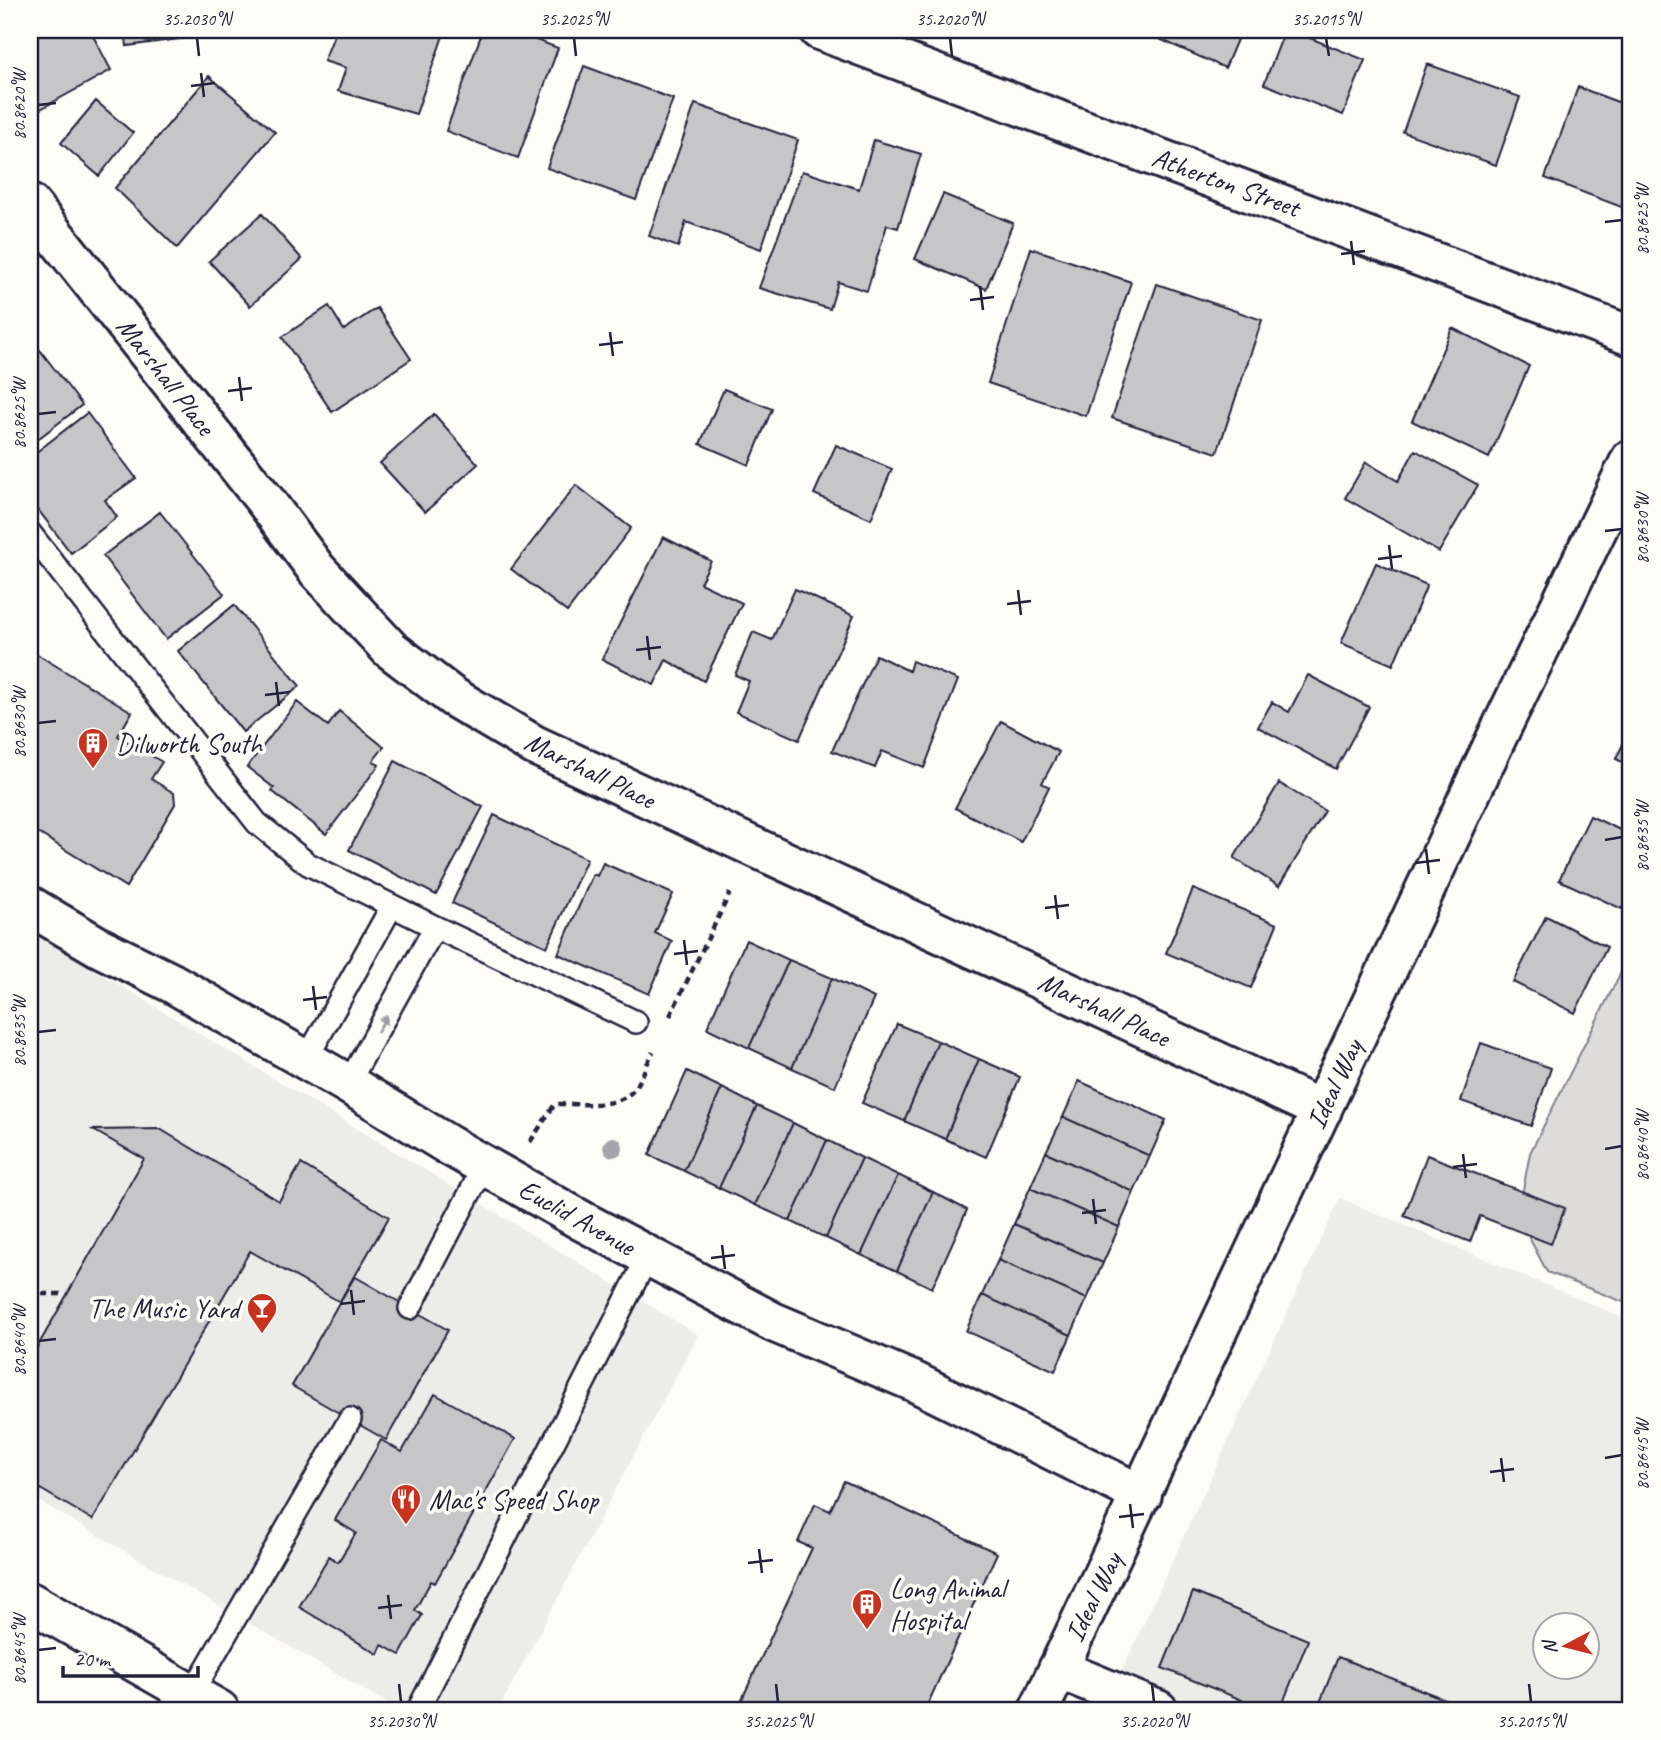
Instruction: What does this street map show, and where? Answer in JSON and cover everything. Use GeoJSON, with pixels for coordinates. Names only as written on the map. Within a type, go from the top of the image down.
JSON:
{"type":"FeatureCollection","features":[{"type":"Feature","properties":{"kind":"street","name":"Atherton Street"},"geometry":{"type":"LineString","coordinates":[[819,30],[1631,336]]}},
{"type":"Feature","properties":{"kind":"street","name":"Marshall Place"},"geometry":{"type":"LineString","coordinates":[[30,204],[317,570],[390,649],[453,698],[534,745],[1322,1110]]}},
{"type":"Feature","properties":{"kind":"street","name":"Ideal Way"},"geometry":{"type":"LineString","coordinates":[[1039,1710],[1495,741],[1631,459]]}},
{"type":"Feature","properties":{"kind":"street","name":"Euclid Avenue"},"geometry":{"type":"LineString","coordinates":[[30,906],[99,947],[172,983],[484,1166],[648,1256],[773,1322],[915,1382],[1142,1495]]}},
{"type":"Feature","properties":{"kind":"street"},"geometry":{"type":"LineString","coordinates":[[30,1602],[205,1703]]}},
{"type":"Feature","properties":{"kind":"street"},"geometry":{"type":"LineString","coordinates":[[1058,1669],[1158,1710]]}},
{"type":"Feature","properties":{"kind":"lane"},"geometry":{"type":"LineString","coordinates":[[30,533],[257,823],[308,863],[435,927],[636,1022]]}},
{"type":"Feature","properties":{"kind":"lane"},"geometry":{"type":"LineString","coordinates":[[306,1060],[392,906]]}},
{"type":"Feature","properties":{"kind":"lane"},"geometry":{"type":"LineString","coordinates":[[348,1084],[435,927]]}},
{"type":"Feature","properties":{"kind":"lane"},"geometry":{"type":"LineString","coordinates":[[410,1308],[484,1166]]}},
{"type":"Feature","properties":{"kind":"lane"},"geometry":{"type":"LineString","coordinates":[[418,1710],[648,1256]]}},
{"type":"Feature","properties":{"kind":"lane"},"geometry":{"type":"LineString","coordinates":[[205,1703],[350,1419]]}},
{"type":"Feature","properties":{"kind":"path"},"geometry":{"type":"LineString","coordinates":[[30,1294],[64,1294]]}},
{"type":"Feature","properties":{"kind":"path"},"geometry":{"type":"LineString","coordinates":[[30,1334],[40,1335]]}},
{"type":"Feature","properties":{"kind":"shaded area"},"geometry":{"type":"Polygon","coordinates":[[[30,931],[698,1335],[498,1710],[399,1710],[30,1496],[30,931]]]}},
{"type":"Feature","properties":{"kind":"shaded area"},"geometry":{"type":"Polygon","coordinates":[[[1631,967],[1631,1305],[1547,1272],[1518,1216],[1530,1153],[1623,968],[1631,967]]]}},
{"type":"Feature","properties":{"kind":"shaded area"},"geometry":{"type":"Polygon","coordinates":[[[1340,1198],[1631,1321],[1631,1710],[1104,1710],[1340,1198]]]}},
{"type":"Feature","properties":{"kind":"building"},"geometry":{"type":"Polygon","coordinates":[[[30,30],[90,30],[111,70],[37,111],[30,99],[30,30]]]}},
{"type":"Feature","properties":{"kind":"building"},"geometry":{"type":"Polygon","coordinates":[[[125,30],[245,30],[127,46],[125,30]]]}},
{"type":"Feature","properties":{"kind":"building"},"geometry":{"type":"Polygon","coordinates":[[[336,30],[445,30],[416,114],[338,91],[346,68],[324,61],[336,30]]]}},
{"type":"Feature","properties":{"kind":"building"},"geometry":{"type":"Polygon","coordinates":[[[483,30],[509,30],[558,48],[518,158],[446,131],[483,30]]]}},
{"type":"Feature","properties":{"kind":"building"},"geometry":{"type":"Polygon","coordinates":[[[1161,30],[1241,30],[1225,68],[1157,38],[1161,30]]]}},
{"type":"Feature","properties":{"kind":"building"},"geometry":{"type":"Polygon","coordinates":[[[1285,30],[1365,60],[1343,115],[1264,84],[1285,30]]]}},
{"type":"Feature","properties":{"kind":"building"},"geometry":{"type":"Polygon","coordinates":[[[1427,64],[1520,97],[1496,165],[1403,132],[1427,64]]]}},
{"type":"Feature","properties":{"kind":"building"},"geometry":{"type":"Polygon","coordinates":[[[584,66],[673,99],[636,200],[547,168],[584,66]]]}},
{"type":"Feature","properties":{"kind":"building"},"geometry":{"type":"Polygon","coordinates":[[[209,76],[275,132],[177,248],[115,188],[209,76]]]}},
{"type":"Feature","properties":{"kind":"building"},"geometry":{"type":"Polygon","coordinates":[[[1578,87],[1631,107],[1631,188],[1624,208],[1545,178],[1578,87]]]}},
{"type":"Feature","properties":{"kind":"building"},"geometry":{"type":"Polygon","coordinates":[[[96,101],[133,133],[99,176],[61,143],[96,101]]]}},
{"type":"Feature","properties":{"kind":"building"},"geometry":{"type":"Polygon","coordinates":[[[695,104],[798,140],[761,249],[686,222],[678,247],[649,236],[695,104]]]}},
{"type":"Feature","properties":{"kind":"building"},"geometry":{"type":"Polygon","coordinates":[[[874,140],[921,154],[898,228],[887,225],[867,291],[838,282],[830,309],[759,288],[802,171],[859,189],[874,140]]]}},
{"type":"Feature","properties":{"kind":"building"},"geometry":{"type":"Polygon","coordinates":[[[943,194],[1013,223],[986,289],[915,259],[943,194]]]}},
{"type":"Feature","properties":{"kind":"building"},"geometry":{"type":"Polygon","coordinates":[[[262,214],[302,259],[250,306],[209,261],[262,214]]]}},
{"type":"Feature","properties":{"kind":"building"},"geometry":{"type":"Polygon","coordinates":[[[1031,248],[1131,282],[1086,416],[988,383],[1031,248]]]}},
{"type":"Feature","properties":{"kind":"building"},"geometry":{"type":"Polygon","coordinates":[[[1157,284],[1262,320],[1217,453],[1112,418],[1157,284]]]}},
{"type":"Feature","properties":{"kind":"building"},"geometry":{"type":"Polygon","coordinates":[[[329,306],[344,330],[377,308],[411,359],[332,412],[282,337],[329,306]]]}},
{"type":"Feature","properties":{"kind":"building"},"geometry":{"type":"Polygon","coordinates":[[[1452,328],[1529,366],[1489,458],[1412,421],[1452,328]]]}},
{"type":"Feature","properties":{"kind":"building"},"geometry":{"type":"Polygon","coordinates":[[[30,337],[82,405],[30,445],[30,337]]]}},
{"type":"Feature","properties":{"kind":"building"},"geometry":{"type":"Polygon","coordinates":[[[724,389],[772,409],[749,465],[700,444],[724,389]]]}},
{"type":"Feature","properties":{"kind":"building"},"geometry":{"type":"Polygon","coordinates":[[[87,413],[136,478],[105,500],[117,517],[71,553],[30,499],[30,457],[87,413]]]}},
{"type":"Feature","properties":{"kind":"building"},"geometry":{"type":"Polygon","coordinates":[[[434,414],[478,464],[425,512],[380,463],[434,414]]]}},
{"type":"Feature","properties":{"kind":"building"},"geometry":{"type":"Polygon","coordinates":[[[836,445],[892,469],[871,519],[814,494],[836,445]]]}},
{"type":"Feature","properties":{"kind":"building"},"geometry":{"type":"Polygon","coordinates":[[[1415,450],[1478,485],[1439,552],[1345,498],[1366,462],[1398,481],[1415,450]]]}},
{"type":"Feature","properties":{"kind":"building"},"geometry":{"type":"Polygon","coordinates":[[[576,485],[631,528],[567,612],[511,569],[576,485]]]}},
{"type":"Feature","properties":{"kind":"building"},"geometry":{"type":"Polygon","coordinates":[[[160,512],[224,594],[166,639],[103,556],[160,512]]]}},
{"type":"Feature","properties":{"kind":"building"},"geometry":{"type":"Polygon","coordinates":[[[663,537],[711,561],[700,583],[742,603],[704,681],[666,660],[654,685],[602,659],[663,537]]]}},
{"type":"Feature","properties":{"kind":"building"},"geometry":{"type":"Polygon","coordinates":[[[1376,563],[1427,585],[1393,665],[1341,643],[1376,563]]]}},
{"type":"Feature","properties":{"kind":"building"},"geometry":{"type":"Polygon","coordinates":[[[795,589],[854,616],[799,740],[736,712],[749,681],[735,675],[753,632],[772,640],[795,589]]]}},
{"type":"Feature","properties":{"kind":"building"},"geometry":{"type":"Polygon","coordinates":[[[234,605],[300,686],[243,732],[178,651],[234,605]]]}},
{"type":"Feature","properties":{"kind":"building","name":"Dilworth South"},"geometry":{"type":"Polygon","coordinates":[[[30,650],[132,712],[118,736],[162,762],[151,779],[174,793],[175,804],[126,887],[30,828],[30,650]]]}},
{"type":"Feature","properties":{"kind":"building"},"geometry":{"type":"Polygon","coordinates":[[[876,655],[909,671],[912,661],[958,680],[924,768],[882,751],[875,768],[832,751],[876,655]]]}},
{"type":"Feature","properties":{"kind":"building"},"geometry":{"type":"Polygon","coordinates":[[[1308,675],[1369,707],[1336,769],[1258,727],[1272,702],[1289,712],[1308,675]]]}},
{"type":"Feature","properties":{"kind":"building"},"geometry":{"type":"Polygon","coordinates":[[[297,702],[328,726],[339,711],[384,747],[373,761],[379,765],[326,834],[272,791],[274,788],[247,767],[297,702]]]}},
{"type":"Feature","properties":{"kind":"building"},"geometry":{"type":"Polygon","coordinates":[[[1001,721],[1059,752],[1042,783],[1049,787],[1021,842],[955,808],[1001,721]]]}},
{"type":"Feature","properties":{"kind":"building"},"geometry":{"type":"Polygon","coordinates":[[[1631,727],[1631,766],[1616,759],[1631,727]]]}},
{"type":"Feature","properties":{"kind":"building"},"geometry":{"type":"Polygon","coordinates":[[[395,761],[483,807],[436,895],[349,850],[395,761]]]}},
{"type":"Feature","properties":{"kind":"building"},"geometry":{"type":"Polygon","coordinates":[[[1279,783],[1325,811],[1279,886],[1234,858],[1279,783]]]}},
{"type":"Feature","properties":{"kind":"building"},"geometry":{"type":"Polygon","coordinates":[[[494,815],[587,859],[547,947],[452,903],[494,815]]]}},
{"type":"Feature","properties":{"kind":"building"},"geometry":{"type":"Polygon","coordinates":[[[1590,816],[1631,835],[1631,890],[1622,909],[1559,880],[1590,816]]]}},
{"type":"Feature","properties":{"kind":"building"},"geometry":{"type":"Polygon","coordinates":[[[603,863],[673,894],[655,933],[672,941],[649,994],[558,954],[593,874],[597,876],[603,863]]]}},
{"type":"Feature","properties":{"kind":"building"},"geometry":{"type":"Polygon","coordinates":[[[1193,889],[1277,924],[1251,988],[1166,953],[1193,889]]]}},
{"type":"Feature","properties":{"kind":"building"},"geometry":{"type":"Polygon","coordinates":[[[1546,916],[1607,947],[1575,1013],[1513,982],[1546,916]]]}},
{"type":"Feature","properties":{"kind":"building"},"geometry":{"type":"Polygon","coordinates":[[[746,940],[789,960],[749,1048],[707,1028],[746,940]]]}},
{"type":"Feature","properties":{"kind":"building"},"geometry":{"type":"Polygon","coordinates":[[[789,960],[832,978],[792,1068],[749,1048],[789,960]]]}},
{"type":"Feature","properties":{"kind":"building"},"geometry":{"type":"Polygon","coordinates":[[[832,978],[874,998],[835,1087],[792,1068],[832,978]]]}},
{"type":"Feature","properties":{"kind":"building"},"geometry":{"type":"Polygon","coordinates":[[[897,1024],[938,1041],[904,1121],[862,1103],[897,1024]]]}},
{"type":"Feature","properties":{"kind":"building"},"geometry":{"type":"Polygon","coordinates":[[[938,1041],[979,1059],[945,1139],[904,1121],[938,1041]]]}},
{"type":"Feature","properties":{"kind":"building"},"geometry":{"type":"Polygon","coordinates":[[[1481,1043],[1551,1068],[1531,1126],[1461,1101],[1481,1043]]]}},
{"type":"Feature","properties":{"kind":"building"},"geometry":{"type":"Polygon","coordinates":[[[979,1059],[1020,1077],[986,1157],[945,1139],[979,1059]]]}},
{"type":"Feature","properties":{"kind":"building"},"geometry":{"type":"Polygon","coordinates":[[[687,1071],[722,1088],[684,1171],[649,1155],[687,1071]]]}},
{"type":"Feature","properties":{"kind":"building"},"geometry":{"type":"Polygon","coordinates":[[[1079,1081],[1166,1120],[1150,1156],[1063,1117],[1079,1081]]]}},
{"type":"Feature","properties":{"kind":"building"},"geometry":{"type":"Polygon","coordinates":[[[722,1088],[757,1106],[719,1188],[684,1171],[722,1088]]]}},
{"type":"Feature","properties":{"kind":"building"},"geometry":{"type":"Polygon","coordinates":[[[757,1106],[793,1123],[755,1205],[719,1188],[757,1106]]]}},
{"type":"Feature","properties":{"kind":"building"},"geometry":{"type":"Polygon","coordinates":[[[1063,1117],[1150,1156],[1134,1192],[1046,1152],[1063,1117]]]}},
{"type":"Feature","properties":{"kind":"building"},"geometry":{"type":"Polygon","coordinates":[[[793,1123],[827,1140],[790,1221],[755,1205],[793,1123]]]}},
{"type":"Feature","properties":{"kind":"building"},"geometry":{"type":"Polygon","coordinates":[[[160,1129],[279,1201],[301,1164],[389,1217],[340,1302],[250,1251],[93,1520],[30,1483],[30,1360],[144,1159],[93,1130],[160,1129]]]}},
{"type":"Feature","properties":{"kind":"building"},"geometry":{"type":"Polygon","coordinates":[[[827,1140],[862,1158],[826,1238],[790,1221],[827,1140]]]}},
{"type":"Feature","properties":{"kind":"building"},"geometry":{"type":"Polygon","coordinates":[[[1046,1152],[1134,1192],[1119,1227],[1030,1188],[1046,1152]]]}},
{"type":"Feature","properties":{"kind":"building"},"geometry":{"type":"Polygon","coordinates":[[[1427,1155],[1565,1208],[1551,1244],[1480,1216],[1470,1242],[1404,1216],[1427,1155]]]}},
{"type":"Feature","properties":{"kind":"building"},"geometry":{"type":"Polygon","coordinates":[[[862,1158],[898,1175],[861,1255],[826,1238],[862,1158]]]}},
{"type":"Feature","properties":{"kind":"building"},"geometry":{"type":"Polygon","coordinates":[[[898,1175],[933,1192],[897,1271],[861,1255],[898,1175]]]}},
{"type":"Feature","properties":{"kind":"building"},"geometry":{"type":"Polygon","coordinates":[[[1030,1188],[1119,1227],[1103,1263],[1014,1224],[1030,1188]]]}},
{"type":"Feature","properties":{"kind":"building"},"geometry":{"type":"Polygon","coordinates":[[[933,1192],[967,1210],[932,1288],[897,1271],[933,1192]]]}},
{"type":"Feature","properties":{"kind":"building"},"geometry":{"type":"Polygon","coordinates":[[[1014,1224],[1103,1263],[1087,1299],[998,1260],[1014,1224]]]}},
{"type":"Feature","properties":{"kind":"building"},"geometry":{"type":"Polygon","coordinates":[[[998,1260],[1087,1299],[1071,1335],[982,1295],[998,1260]]]}},
{"type":"Feature","properties":{"kind":"building"},"geometry":{"type":"Polygon","coordinates":[[[354,1276],[448,1330],[386,1440],[292,1386],[354,1276]]]}},
{"type":"Feature","properties":{"kind":"building"},"geometry":{"type":"Polygon","coordinates":[[[982,1295],[1071,1335],[1055,1371],[966,1331],[982,1295]]]}},
{"type":"Feature","properties":{"kind":"building","name":"Mac's Speed Shop"},"geometry":{"type":"Polygon","coordinates":[[[435,1394],[515,1439],[435,1583],[431,1581],[415,1610],[422,1615],[400,1655],[382,1645],[378,1654],[299,1607],[329,1556],[338,1562],[356,1533],[335,1520],[381,1440],[402,1452],[435,1394]]]}},
{"type":"Feature","properties":{"kind":"building","name":"Long Animal Hospital"},"geometry":{"type":"Polygon","coordinates":[[[844,1481],[997,1553],[925,1710],[737,1710],[812,1548],[798,1542],[815,1504],[830,1511],[844,1481]]]}},
{"type":"Feature","properties":{"kind":"building"},"geometry":{"type":"Polygon","coordinates":[[[1193,1592],[1308,1640],[1280,1710],[1267,1710],[1162,1668],[1193,1592]]]}},
{"type":"Feature","properties":{"kind":"building"},"geometry":{"type":"Polygon","coordinates":[[[1338,1657],[1472,1710],[1317,1710],[1338,1657]]]}},
{"type":"Feature","properties":{"kind":"place","name":"Dilworth South"},"geometry":{"type":"Point","coordinates":[93,770]}},
{"type":"Feature","properties":{"kind":"place","name":"The Music Yard"},"geometry":{"type":"Point","coordinates":[262,1335]}},
{"type":"Feature","properties":{"kind":"place","name":"Mac's Speed Shop"},"geometry":{"type":"Point","coordinates":[406,1526]}},
{"type":"Feature","properties":{"kind":"place","name":"Long Animal Hospital"},"geometry":{"type":"Point","coordinates":[867,1631]}}]}
